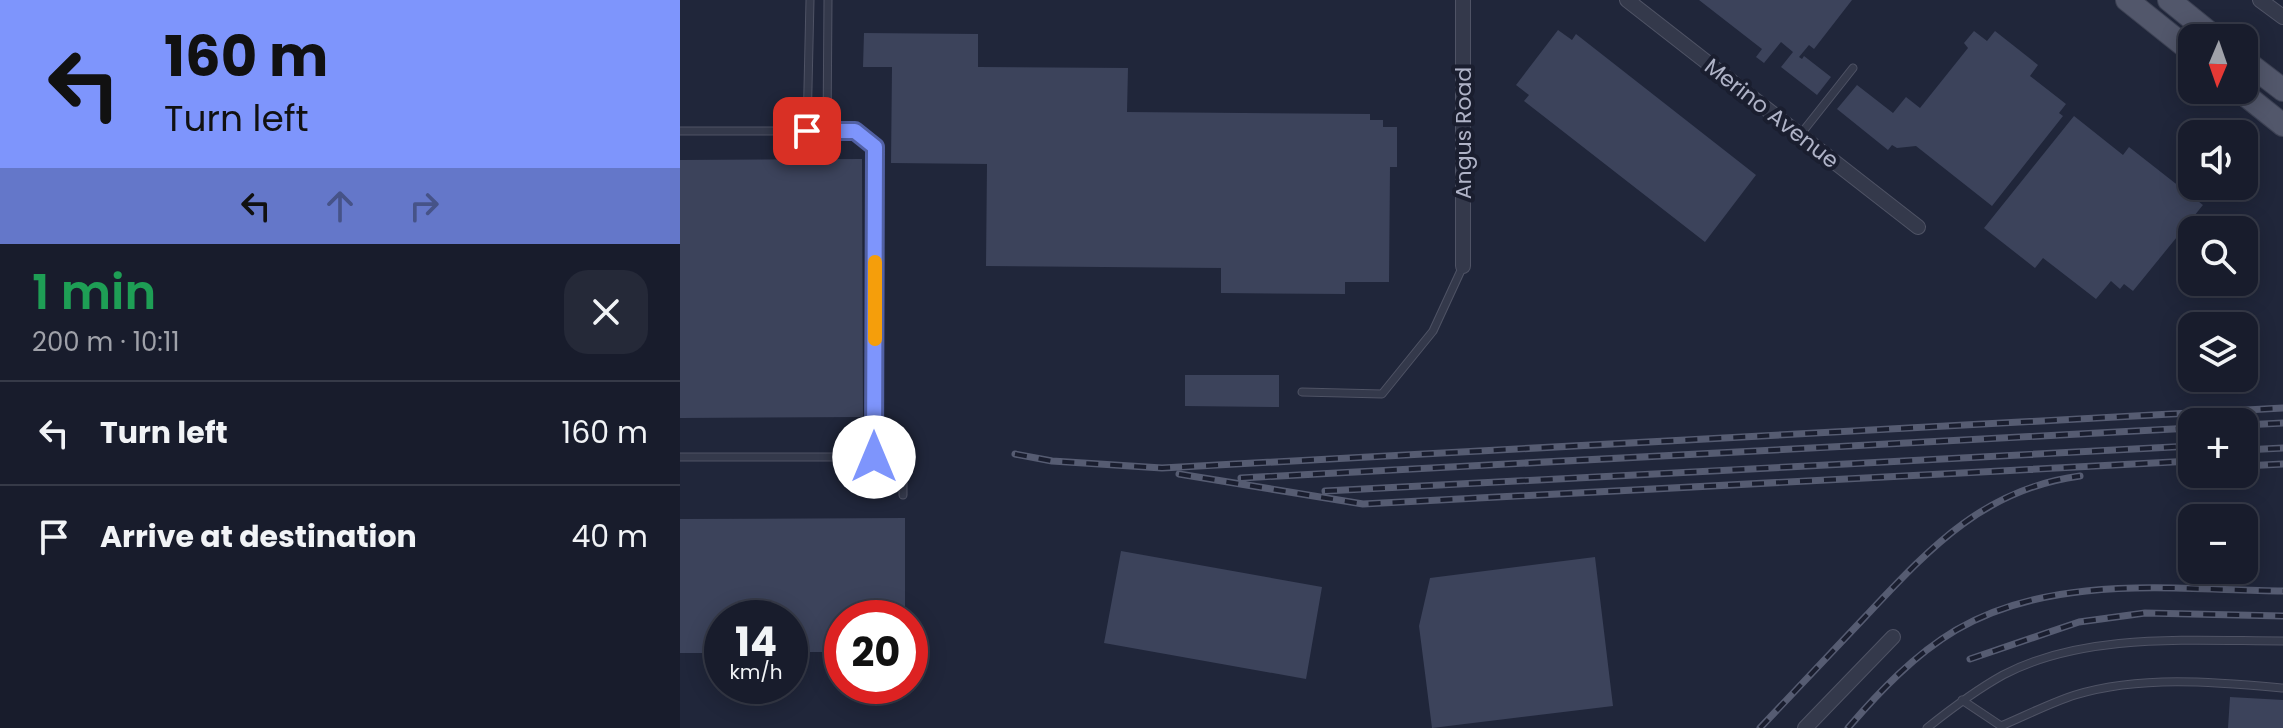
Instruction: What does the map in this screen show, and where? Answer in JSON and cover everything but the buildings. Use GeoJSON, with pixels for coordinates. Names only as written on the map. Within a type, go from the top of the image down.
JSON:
{"type":"FeatureCollection","features":[{"type":"Feature","properties":{"kind":"main road"},"geometry":{"type":"LineString","coordinates":[[2127,0],[2178,41]]}},
{"type":"Feature","properties":{"kind":"main road"},"geometry":{"type":"LineString","coordinates":[[2169,0],[2199,24]]}},
{"type":"Feature","properties":{"kind":"main road"},"geometry":{"type":"LineString","coordinates":[[2258,71],[2283,90]]}},
{"type":"Feature","properties":{"kind":"main road"},"geometry":{"type":"LineString","coordinates":[[2257,104],[2283,125]]}},
{"type":"Feature","properties":{"kind":"street","name":"Angus Road"},"geometry":{"type":"LineString","coordinates":[[1463,0],[1463,266]]}},
{"type":"Feature","properties":{"kind":"street","name":"Merino Avenue"},"geometry":{"type":"LineString","coordinates":[[1627,0],[1918,227]]}},
{"type":"Feature","properties":{"kind":"street"},"geometry":{"type":"LineString","coordinates":[[2260,0],[2283,17]]}},
{"type":"Feature","properties":{"kind":"street"},"geometry":{"type":"LineString","coordinates":[[1805,728],[1893,637]]}},
{"type":"Feature","properties":{"kind":"lane"},"geometry":{"type":"LineString","coordinates":[[807,131],[810,0]]}},
{"type":"Feature","properties":{"kind":"lane"},"geometry":{"type":"LineString","coordinates":[[827,131],[828,0]]}},
{"type":"Feature","properties":{"kind":"lane"},"geometry":{"type":"LineString","coordinates":[[1800,135],[1853,68]]}},
{"type":"Feature","properties":{"kind":"lane"},"geometry":{"type":"LineString","coordinates":[[680,131],[855,131],[875,147],[874,457]]}},
{"type":"Feature","properties":{"kind":"lane"},"geometry":{"type":"LineString","coordinates":[[1302,392],[1382,394],[1433,331],[1463,266]]}},
{"type":"Feature","properties":{"kind":"lane"},"geometry":{"type":"LineString","coordinates":[[680,457],[874,457],[903,476],[903,495]]}},
{"type":"Feature","properties":{"kind":"lane"},"geometry":{"type":"LineString","coordinates":[[1927,728],[1962,700],[2005,674],[2040,659],[2126,641],[2283,641]]}},
{"type":"Feature","properties":{"kind":"lane"},"geometry":{"type":"LineString","coordinates":[[1962,700],[2001,727],[2075,695],[2143,682],[2283,688]]}},
{"type":"Feature","properties":{"kind":"railway"},"geometry":{"type":"LineString","coordinates":[[1015,454],[1052,461],[1162,468],[2283,408]]}},
{"type":"Feature","properties":{"kind":"railway"},"geometry":{"type":"LineString","coordinates":[[2258,424],[2283,423]]}},
{"type":"Feature","properties":{"kind":"railway"},"geometry":{"type":"LineString","coordinates":[[1241,478],[2178,429]]}},
{"type":"Feature","properties":{"kind":"railway"},"geometry":{"type":"LineString","coordinates":[[1325,491],[2178,447]]}},
{"type":"Feature","properties":{"kind":"railway"},"geometry":{"type":"LineString","coordinates":[[2258,449],[2283,448]]}},
{"type":"Feature","properties":{"kind":"railway"},"geometry":{"type":"LineString","coordinates":[[1179,474],[1363,504],[2178,462]]}},
{"type":"Feature","properties":{"kind":"railway"},"geometry":{"type":"LineString","coordinates":[[2258,465],[2283,464]]}},
{"type":"Feature","properties":{"kind":"railway"},"geometry":{"type":"LineString","coordinates":[[1760,728],[1912,568],[1960,526],[2014,494],[2080,476]]}},
{"type":"Feature","properties":{"kind":"railway"},"geometry":{"type":"LineString","coordinates":[[1848,728],[1885,688],[1926,651],[1956,630],[1994,612],[2074,592],[2115,589],[2283,591]]}},
{"type":"Feature","properties":{"kind":"railway"},"geometry":{"type":"LineString","coordinates":[[1970,659],[2079,622],[2145,613],[2283,616]]}},
{"type":"Feature","properties":{"kind":"slow traffic"},"geometry":{"type":"LineString","coordinates":[[875,262],[875,339]]}},
{"type":"Feature","properties":{"kind":"route"},"geometry":{"type":"LineString","coordinates":[[807,131],[855,131],[875,147],[874,457]]}}]}
